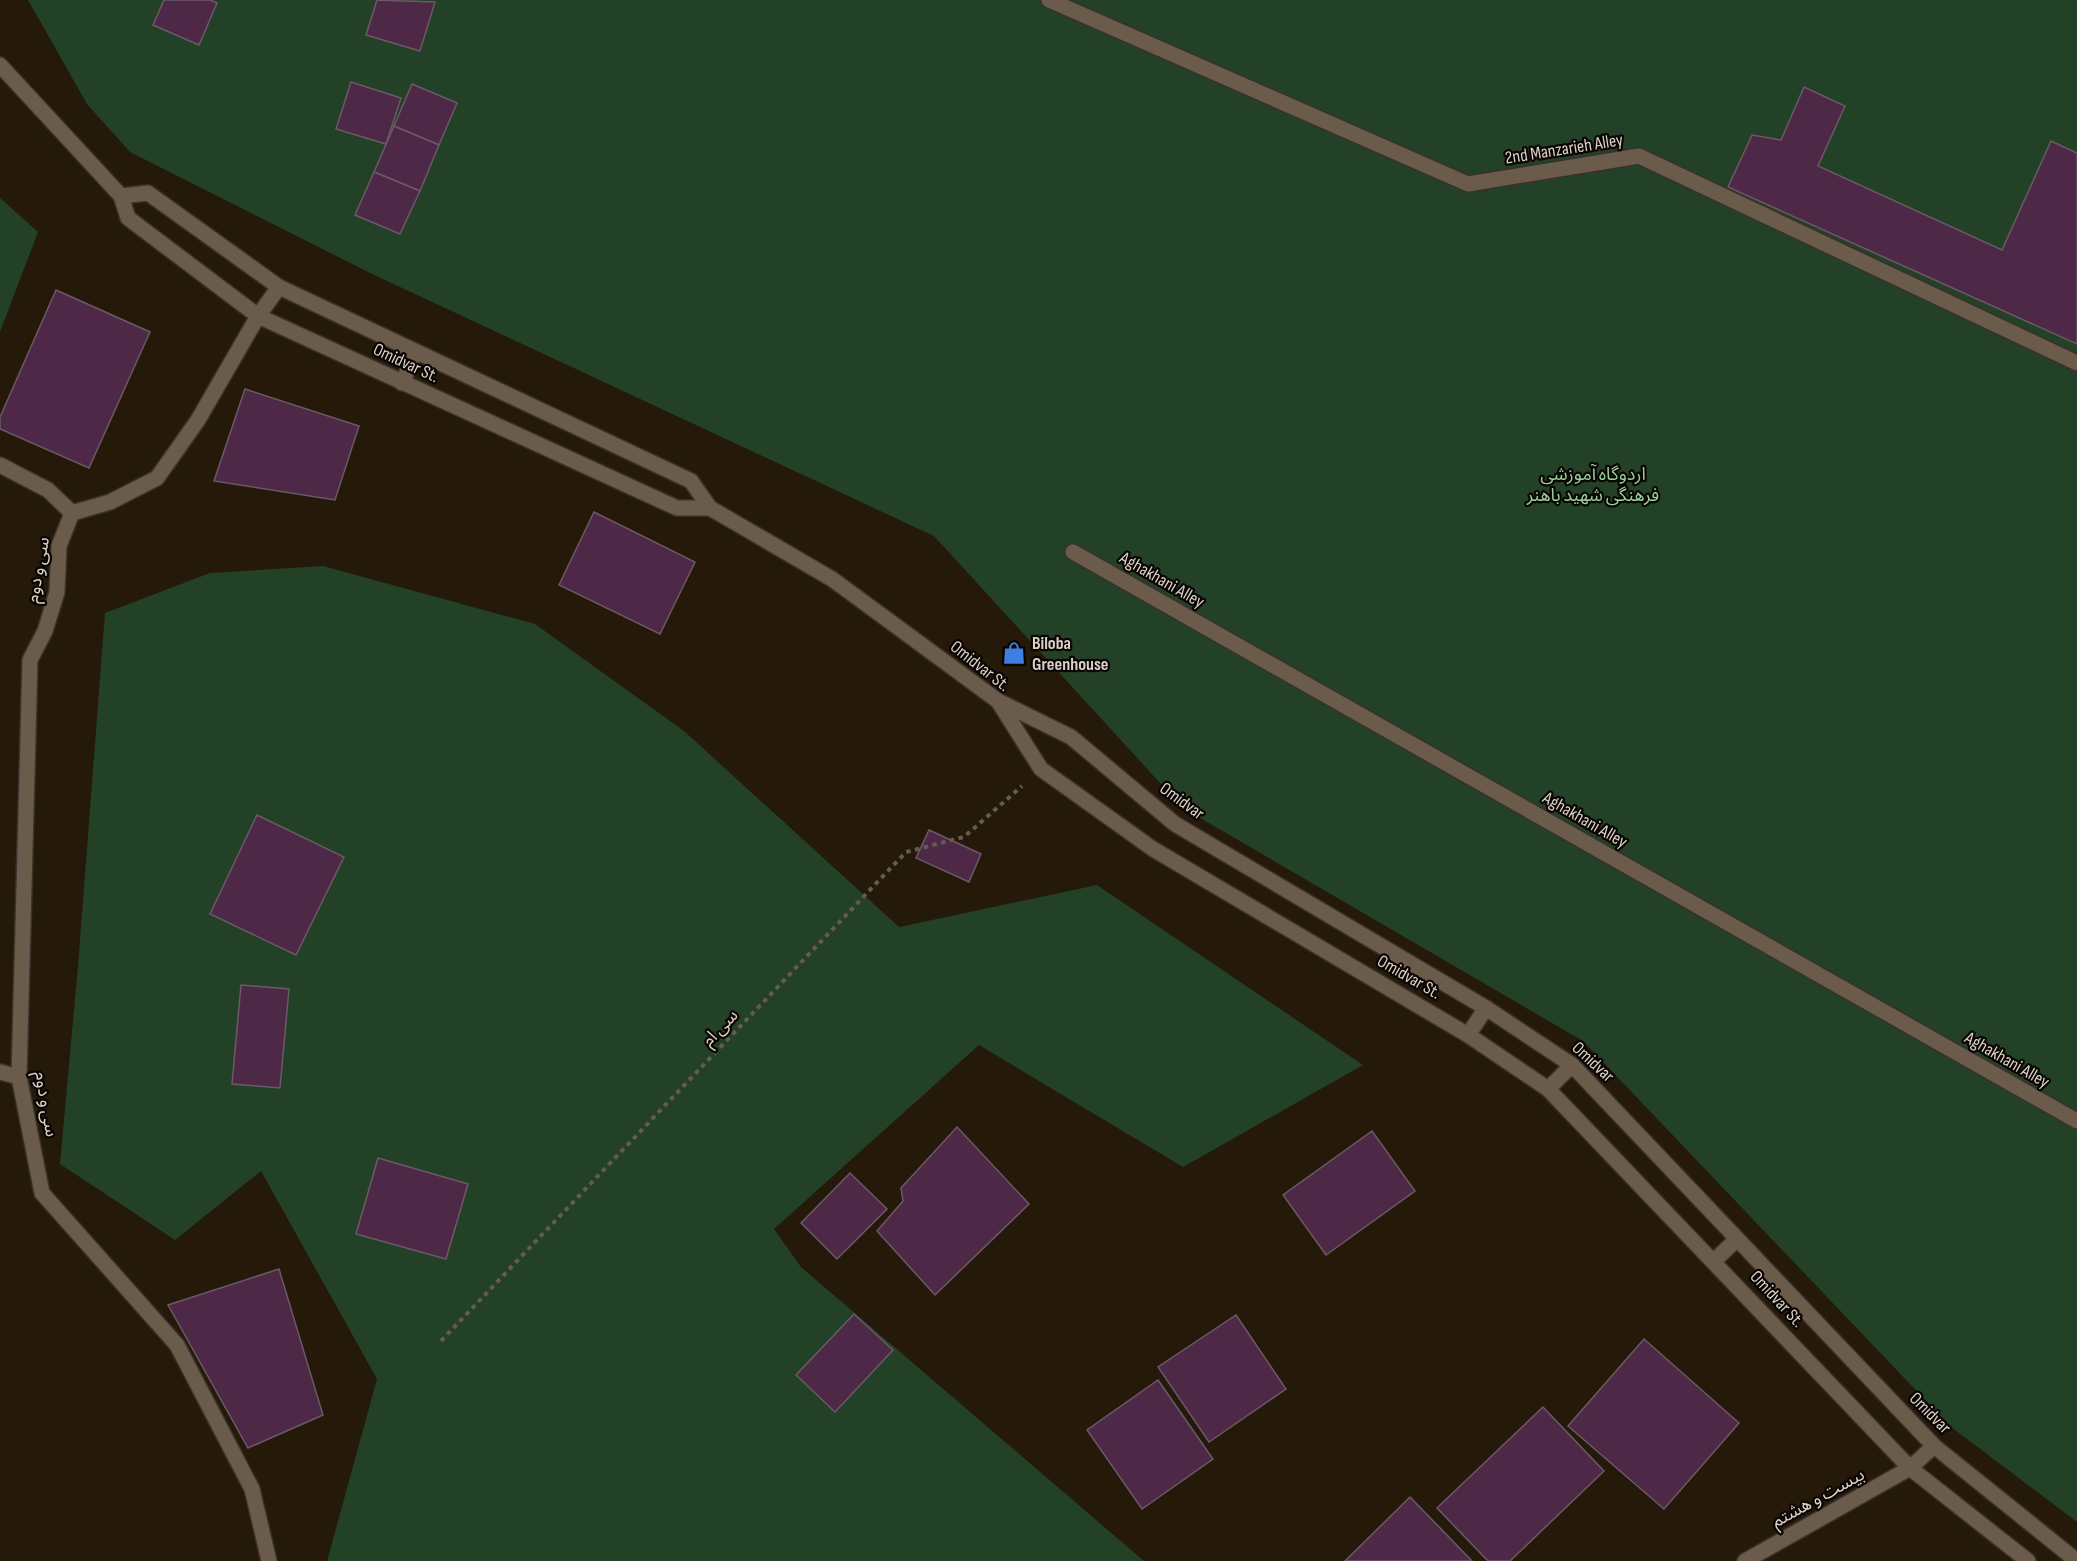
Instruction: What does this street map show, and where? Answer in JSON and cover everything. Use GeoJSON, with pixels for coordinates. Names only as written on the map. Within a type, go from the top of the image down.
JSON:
{"type":"FeatureCollection","features":[{"type":"Feature","properties":{"kind":"street","name":"2nd Manzarieh Alley"},"geometry":{"type":"LineString","coordinates":[[1049,0],[1468,184],[1639,156],[2077,363]]}},
{"type":"Feature","properties":{"kind":"street","name":"Omidvar St."},"geometry":{"type":"LineString","coordinates":[[0,64],[121,196],[128,218],[258,316],[677,508],[710,508]]}},
{"type":"Feature","properties":{"kind":"street","name":"Omidvar St."},"geometry":{"type":"LineString","coordinates":[[121,196],[148,193],[279,287],[692,481],[710,508],[832,579],[998,701],[1041,769],[1153,849],[1468,1035],[1548,1089],[1910,1468],[2028,1561]]}},
{"type":"Feature","properties":{"kind":"street"},"geometry":{"type":"LineString","coordinates":[[0,465],[48,490],[72,513],[110,502],[157,478],[198,420],[258,316],[279,287]]}},
{"type":"Feature","properties":{"kind":"street"},"geometry":{"type":"LineString","coordinates":[[402,383],[416,352]]}},
{"type":"Feature","properties":{"kind":"street","name":"سی و دوم"},"geometry":{"type":"LineString","coordinates":[[72,513],[60,546],[57,592],[45,631],[30,660],[19,1077],[42,1192],[177,1345],[252,1489],[269,1561]]}},
{"type":"Feature","properties":{"kind":"street","name":"Aghakhani Alley"},"geometry":{"type":"LineString","coordinates":[[1073,552],[2077,1121]]}},
{"type":"Feature","properties":{"kind":"street","name":"Omidvar"},"geometry":{"type":"LineString","coordinates":[[998,701],[1071,737],[1175,824],[1486,1008],[1572,1065],[1934,1446],[2077,1561]]}},
{"type":"Feature","properties":{"kind":"street"},"geometry":{"type":"LineString","coordinates":[[1468,1035],[1486,1008]]}},
{"type":"Feature","properties":{"kind":"street"},"geometry":{"type":"LineString","coordinates":[[1548,1089],[1572,1065]]}},
{"type":"Feature","properties":{"kind":"street"},"geometry":{"type":"LineString","coordinates":[[0,1072],[19,1077]]}},
{"type":"Feature","properties":{"kind":"street"},"geometry":{"type":"LineString","coordinates":[[1714,1261],[1737,1239]]}},
{"type":"Feature","properties":{"kind":"street","name":"بیست و هشتم"},"geometry":{"type":"LineString","coordinates":[[1745,1561],[1910,1468],[1934,1446]]}},
{"type":"Feature","properties":{"kind":"path","name":"سی ام"},"geometry":{"type":"LineString","coordinates":[[441,1341],[906,852],[964,837],[1041,769]]}},
{"type":"Feature","properties":{"kind":"green space","name":"اردوگاه آموزشی فرهنگی شهید باهنر"},"geometry":{"type":"Polygon","coordinates":[[[28,0],[2077,0],[2077,1522],[1951,1427],[1583,1041],[1183,808],[934,536],[370,273],[130,152],[87,104],[28,0]]]}},
{"type":"Feature","properties":{"kind":"green space"},"geometry":{"type":"Polygon","coordinates":[[[0,198],[38,232],[0,332],[0,198]]]}},
{"type":"Feature","properties":{"kind":"green space"},"geometry":{"type":"Polygon","coordinates":[[[323,566],[535,624],[684,731],[899,927],[1097,885],[1363,1065],[1183,1167],[979,1045],[774,1229],[801,1267],[1144,1561],[327,1561],[377,1379],[261,1171],[175,1240],[60,1164],[78,966],[105,613],[210,573],[323,566]]]}},
{"type":"Feature","properties":{"kind":"building"},"geometry":{"type":"Polygon","coordinates":[[[164,0],[210,0],[217,3],[199,45],[153,25],[164,0]]]}},
{"type":"Feature","properties":{"kind":"building"},"geometry":{"type":"Polygon","coordinates":[[[377,0],[435,2],[420,51],[366,35],[377,0]]]}},
{"type":"Feature","properties":{"kind":"building"},"geometry":{"type":"Polygon","coordinates":[[[351,82],[401,98],[386,144],[336,129],[351,82]]]}},
{"type":"Feature","properties":{"kind":"building"},"geometry":{"type":"Polygon","coordinates":[[[412,84],[457,103],[439,145],[394,126],[412,84]]]}},
{"type":"Feature","properties":{"kind":"building"},"geometry":{"type":"Polygon","coordinates":[[[1804,87],[1845,106],[1818,166],[2002,250],[2051,141],[2077,153],[2077,344],[1728,187],[1752,135],[1781,140],[1804,87]]]}},
{"type":"Feature","properties":{"kind":"building"},"geometry":{"type":"Polygon","coordinates":[[[394,126],[439,145],[420,191],[374,172],[394,126]]]}},
{"type":"Feature","properties":{"kind":"building"},"geometry":{"type":"Polygon","coordinates":[[[374,172],[420,191],[400,234],[355,215],[374,172]]]}},
{"type":"Feature","properties":{"kind":"building"},"geometry":{"type":"Polygon","coordinates":[[[56,290],[150,332],[89,468],[0,429],[0,417],[56,290]]]}},
{"type":"Feature","properties":{"kind":"building"},"geometry":{"type":"Polygon","coordinates":[[[245,389],[359,426],[335,500],[214,481],[245,389]]]}},
{"type":"Feature","properties":{"kind":"building"},"geometry":{"type":"Polygon","coordinates":[[[594,512],[695,562],[660,634],[559,585],[594,512]]]}},
{"type":"Feature","properties":{"kind":"building"},"geometry":{"type":"Polygon","coordinates":[[[257,815],[344,857],[296,955],[210,914],[257,815]]]}},
{"type":"Feature","properties":{"kind":"building"},"geometry":{"type":"Polygon","coordinates":[[[929,830],[981,854],[969,882],[916,858],[929,830]]]}},
{"type":"Feature","properties":{"kind":"building"},"geometry":{"type":"Polygon","coordinates":[[[241,985],[289,989],[280,1088],[232,1084],[241,985]]]}},
{"type":"Feature","properties":{"kind":"building"},"geometry":{"type":"Polygon","coordinates":[[[957,1127],[1029,1204],[935,1295],[877,1231],[903,1201],[901,1188],[957,1127]]]}},
{"type":"Feature","properties":{"kind":"building"},"geometry":{"type":"Polygon","coordinates":[[[1372,1131],[1415,1191],[1326,1255],[1283,1195],[1372,1131]]]}},
{"type":"Feature","properties":{"kind":"building"},"geometry":{"type":"Polygon","coordinates":[[[378,1158],[468,1184],[446,1259],[356,1234],[378,1158]]]}},
{"type":"Feature","properties":{"kind":"building"},"geometry":{"type":"Polygon","coordinates":[[[850,1173],[887,1209],[837,1259],[801,1223],[850,1173]]]}},
{"type":"Feature","properties":{"kind":"building"},"geometry":{"type":"Polygon","coordinates":[[[279,1269],[323,1415],[248,1448],[168,1305],[279,1269]]]}},
{"type":"Feature","properties":{"kind":"building"},"geometry":{"type":"Polygon","coordinates":[[[854,1314],[893,1350],[835,1412],[796,1375],[854,1314]]]}},
{"type":"Feature","properties":{"kind":"building"},"geometry":{"type":"Polygon","coordinates":[[[1236,1315],[1286,1389],[1209,1442],[1158,1367],[1236,1315]]]}},
{"type":"Feature","properties":{"kind":"building"},"geometry":{"type":"Polygon","coordinates":[[[1644,1339],[1739,1423],[1664,1509],[1568,1426],[1644,1339]]]}},
{"type":"Feature","properties":{"kind":"building"},"geometry":{"type":"Polygon","coordinates":[[[1158,1380],[1213,1459],[1142,1509],[1087,1430],[1158,1380]]]}},
{"type":"Feature","properties":{"kind":"building"},"geometry":{"type":"Polygon","coordinates":[[[1543,1407],[1604,1471],[1510,1561],[1488,1561],[1437,1508],[1543,1407]]]}},
{"type":"Feature","properties":{"kind":"building"},"geometry":{"type":"Polygon","coordinates":[[[1410,1497],[1472,1561],[1345,1561],[1410,1497]]]}},
{"type":"Feature","properties":{"kind":"place","name":"Biloba Greenhouse"},"geometry":{"type":"Point","coordinates":[1014,653]}}]}
